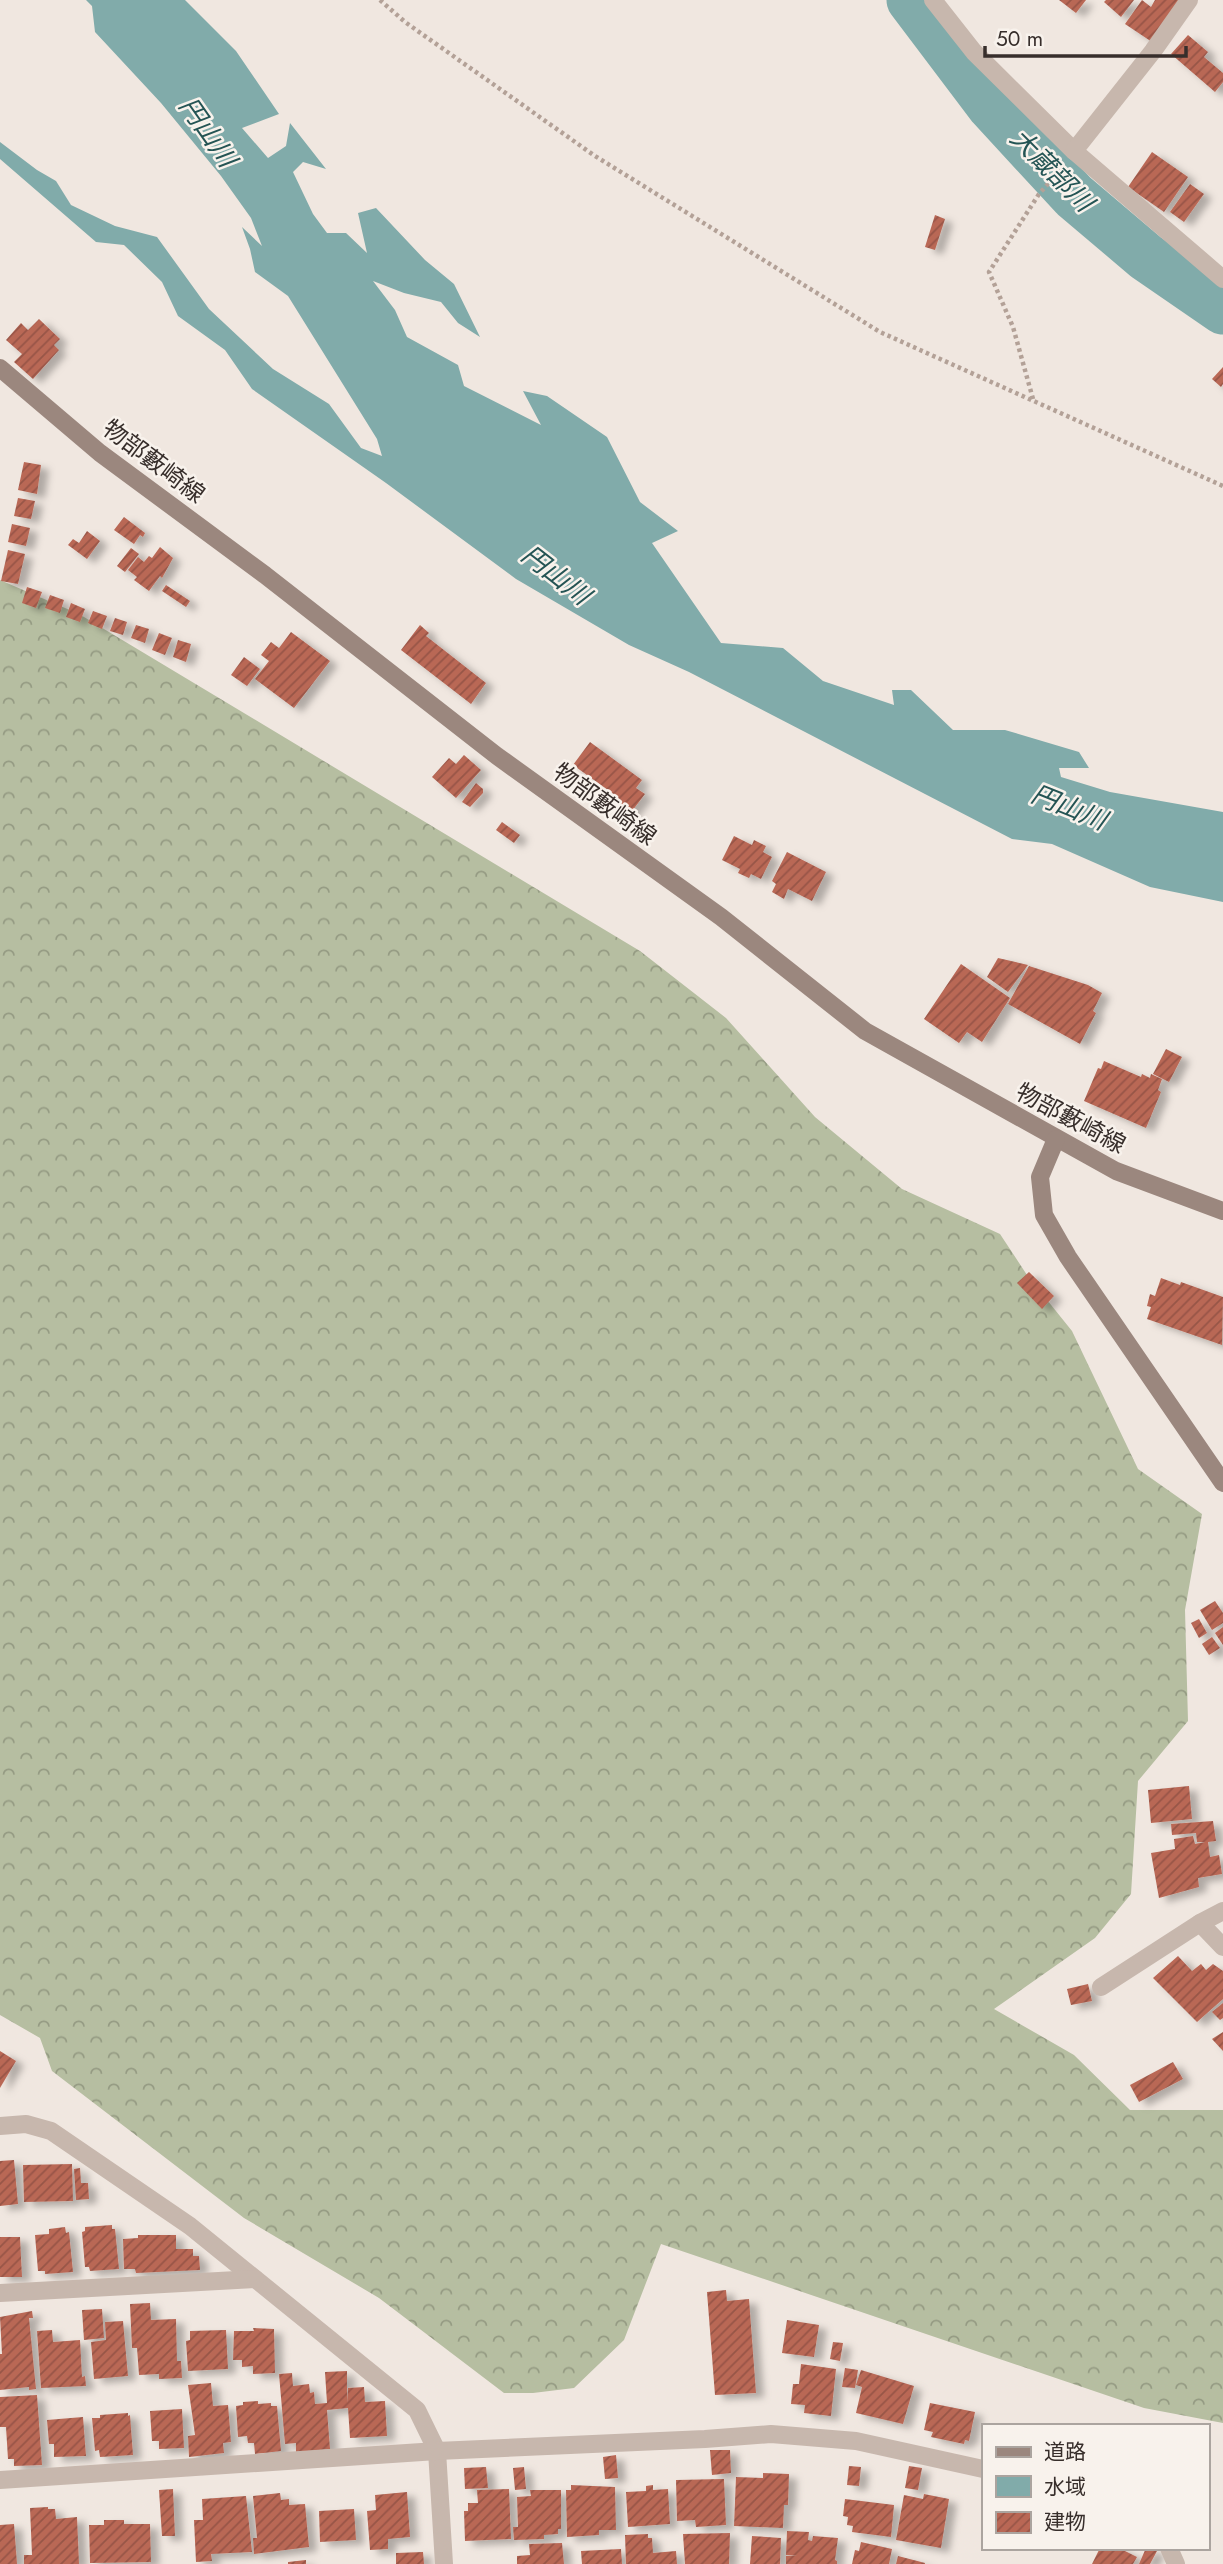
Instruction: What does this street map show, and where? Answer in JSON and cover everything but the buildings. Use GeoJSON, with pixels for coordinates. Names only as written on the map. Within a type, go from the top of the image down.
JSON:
{"type":"FeatureCollection","features":[{"type":"Feature","properties":{"kind":"main road","name":"物部藪崎線"},"geometry":{"type":"LineString","coordinates":[[0,368],[100,453],[265,575],[496,756],[721,917],[865,1031],[1116,1171],[1223,1211]]}},
{"type":"Feature","properties":{"kind":"main road"},"geometry":{"type":"LineString","coordinates":[[1056,1139],[1041,1177],[1044,1215],[1068,1257],[1223,1483]]}},
{"type":"Feature","properties":{"kind":"street"},"geometry":{"type":"LineString","coordinates":[[933,0],[974,52],[1070,157],[1223,279]]}},
{"type":"Feature","properties":{"kind":"street"},"geometry":{"type":"LineString","coordinates":[[1070,157],[1153,51],[1189,0]]}},
{"type":"Feature","properties":{"kind":"street"},"geometry":{"type":"LineString","coordinates":[[1101,1987],[1223,1911]]}},
{"type":"Feature","properties":{"kind":"street"},"geometry":{"type":"LineString","coordinates":[[1200,1923],[1223,1947]]}},
{"type":"Feature","properties":{"kind":"street"},"geometry":{"type":"LineString","coordinates":[[0,2126],[26,2124],[51,2131],[190,2226],[417,2410],[437,2451],[444,2564]]}},
{"type":"Feature","properties":{"kind":"street"},"geometry":{"type":"LineString","coordinates":[[0,2293],[254,2279]]}},
{"type":"Feature","properties":{"kind":"street"},"geometry":{"type":"LineString","coordinates":[[0,2480],[437,2451],[771,2434],[856,2441],[982,2469]]}},
{"type":"Feature","properties":{"kind":"path"},"geometry":{"type":"LineString","coordinates":[[380,0],[405,22],[595,156],[880,332],[1223,486]]}},
{"type":"Feature","properties":{"kind":"path"},"geometry":{"type":"LineString","coordinates":[[1034,400],[1013,327],[989,272],[1039,194],[1070,157]]}},
{"type":"Feature","properties":{"kind":"green space"},"geometry":{"type":"Polygon","coordinates":[[[0,580],[79,614],[640,951],[726,1018],[815,1117],[902,1189],[1000,1234],[1027,1275],[1072,1331],[1138,1469],[1202,1514],[1185,1610],[1188,1721],[1138,1781],[1131,1894],[1095,1938],[994,2009],[1074,2055],[1130,2110],[1223,2110],[1223,2423],[1144,2408],[661,2244],[624,2340],[574,2388],[504,2393],[379,2298],[244,2218],[52,2071],[40,2038],[0,2015],[0,580]]]}},
{"type":"Feature","properties":{"kind":"water","name":"円山川"},"geometry":{"type":"Polygon","coordinates":[[[86,0],[185,0],[236,51],[279,114],[242,128],[268,158],[286,146],[290,123],[326,169],[303,162],[293,172],[313,214],[327,233],[346,233],[367,253],[358,213],[376,208],[425,260],[454,284],[480,337],[458,323],[441,302],[404,293],[373,281],[395,310],[407,337],[458,365],[464,386],[541,425],[523,391],[547,396],[607,437],[640,502],[678,531],[652,543],[721,643],[783,648],[823,681],[894,705],[892,690],[911,690],[953,730],[1005,730],[1079,752],[1089,768],[1059,768],[1061,777],[1110,792],[1223,812],[1223,902],[1150,887],[1052,844],[1012,839],[689,672],[629,645],[516,579],[252,389],[225,350],[178,316],[162,282],[124,245],[96,242],[0,159],[0,142],[56,181],[71,205],[115,226],[157,237],[209,309],[273,369],[329,404],[361,448],[382,456],[377,439],[288,296],[255,272],[242,227],[262,246],[251,218],[221,176],[161,103],[95,32],[92,6],[86,0]]]}},
{"type":"Feature","properties":{"kind":"waterway","name":"大蔵部川"},"geometry":{"type":"LineString","coordinates":[[911,0],[991,106],[1074,196],[1146,257],[1223,310]]}}]}
